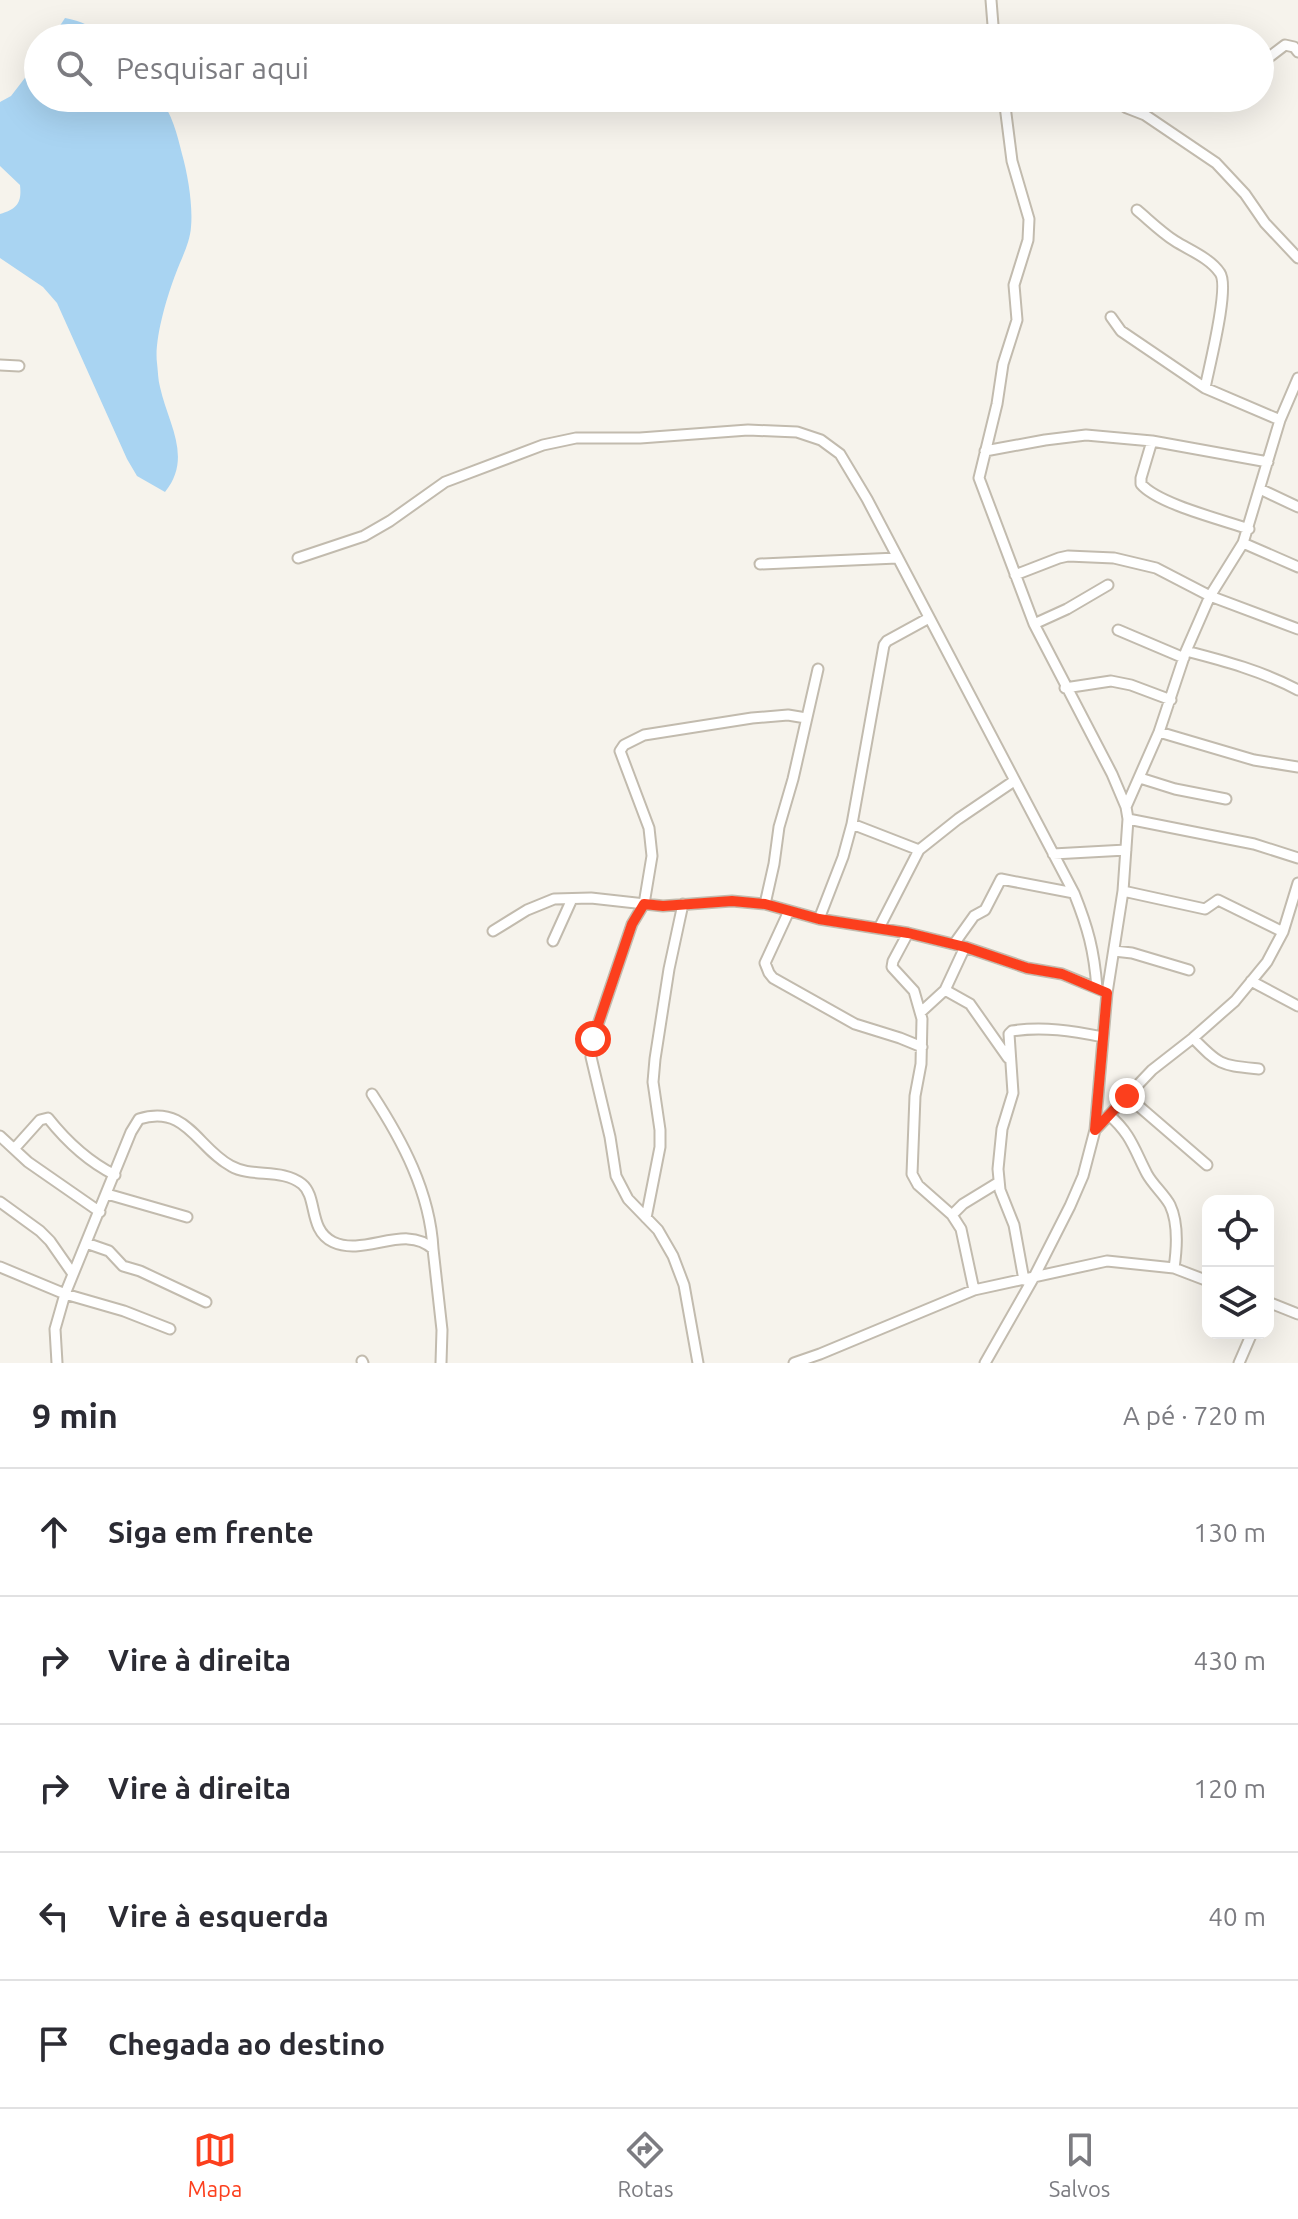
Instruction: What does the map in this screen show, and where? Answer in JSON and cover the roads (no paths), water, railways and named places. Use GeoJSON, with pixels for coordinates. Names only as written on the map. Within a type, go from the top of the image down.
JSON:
{"type":"FeatureCollection","features":[{"type":"Feature","properties":{"kind":"street"},"geometry":{"type":"LineString","coordinates":[[991,0],[995,24]]}},
{"type":"Feature","properties":{"kind":"street"},"geometry":{"type":"LineString","coordinates":[[1274,53],[1285,45],[1294,47],[1298,52]]}},
{"type":"Feature","properties":{"kind":"street"},"geometry":{"type":"LineString","coordinates":[[985,1363],[1070,1206],[1083,1176],[1095,1130],[1107,993],[1123,891],[1128,819],[1112,774],[1034,624],[980,482],[979,473],[997,404],[1003,364],[1017,320],[1014,285],[1028,240],[1029,219],[1012,161],[1006,112]]}},
{"type":"Feature","properties":{"kind":"street"},"geometry":{"type":"LineString","coordinates":[[1137,112],[1216,163],[1298,258]]}},
{"type":"Feature","properties":{"kind":"street"},"geometry":{"type":"LineString","coordinates":[[1137,210],[1172,239],[1201,256],[1219,271],[1223,279],[1221,306],[1205,388]]}},
{"type":"Feature","properties":{"kind":"street"},"geometry":{"type":"LineString","coordinates":[[1111,317],[1121,331],[1205,388],[1280,420]]}},
{"type":"Feature","properties":{"kind":"street"},"geometry":{"type":"LineString","coordinates":[[0,365],[19,366]]}},
{"type":"Feature","properties":{"kind":"street"},"geometry":{"type":"LineString","coordinates":[[1126,807],[1159,732],[1185,654],[1210,596],[1249,529],[1280,420],[1298,378]]}},
{"type":"Feature","properties":{"kind":"street"},"geometry":{"type":"LineString","coordinates":[[298,558],[364,536],[445,482],[543,445],[576,438],[640,438],[748,430],[797,432],[821,440],[840,454],[867,499],[1074,893],[1088,927],[1097,988]]}},
{"type":"Feature","properties":{"kind":"street"},"geometry":{"type":"LineString","coordinates":[[985,451],[1086,435],[1152,441],[1268,462]]}},
{"type":"Feature","properties":{"kind":"street"},"geometry":{"type":"LineString","coordinates":[[1152,441],[1141,478],[1145,489],[1175,504],[1249,529]]}},
{"type":"Feature","properties":{"kind":"street"},"geometry":{"type":"LineString","coordinates":[[1260,489],[1298,507]]}},
{"type":"Feature","properties":{"kind":"street"},"geometry":{"type":"LineString","coordinates":[[1243,543],[1298,567]]}},
{"type":"Feature","properties":{"kind":"street"},"geometry":{"type":"LineString","coordinates":[[760,564],[897,558]]}},
{"type":"Feature","properties":{"kind":"street"},"geometry":{"type":"LineString","coordinates":[[1015,575],[1059,558],[1114,558],[1156,568],[1210,596],[1298,629]]}},
{"type":"Feature","properties":{"kind":"street"},"geometry":{"type":"LineString","coordinates":[[1034,624],[1108,585]]}},
{"type":"Feature","properties":{"kind":"street"},"geometry":{"type":"LineString","coordinates":[[819,919],[852,824],[884,645],[929,618]]}},
{"type":"Feature","properties":{"kind":"street"},"geometry":{"type":"LineString","coordinates":[[1118,630],[1185,654],[1231,663],[1278,679],[1298,690]]}},
{"type":"Feature","properties":{"kind":"street"},"geometry":{"type":"LineString","coordinates":[[765,904],[779,827],[818,669]]}},
{"type":"Feature","properties":{"kind":"street"},"geometry":{"type":"LineString","coordinates":[[1065,688],[1111,681],[1171,700]]}},
{"type":"Feature","properties":{"kind":"street"},"geometry":{"type":"LineString","coordinates":[[698,1363],[684,1285],[673,1256],[658,1230],[628,1199],[616,1176],[591,1057],[593,1039],[632,924],[644,904],[652,856],[649,828],[620,751],[644,735],[752,718],[788,715],[806,718]]}},
{"type":"Feature","properties":{"kind":"street"},"geometry":{"type":"LineString","coordinates":[[1159,732],[1254,760],[1298,767]]}},
{"type":"Feature","properties":{"kind":"street"},"geometry":{"type":"LineString","coordinates":[[1140,778],[1226,799]]}},
{"type":"Feature","properties":{"kind":"street"},"geometry":{"type":"LineString","coordinates":[[879,928],[919,850],[1014,781]]}},
{"type":"Feature","properties":{"kind":"street"},"geometry":{"type":"LineString","coordinates":[[1128,819],[1254,844],[1298,858]]}},
{"type":"Feature","properties":{"kind":"street"},"geometry":{"type":"LineString","coordinates":[[852,824],[919,850]]}},
{"type":"Feature","properties":{"kind":"street"},"geometry":{"type":"LineString","coordinates":[[1053,854],[1126,850]]}},
{"type":"Feature","properties":{"kind":"street"},"geometry":{"type":"LineString","coordinates":[[954,944],[974,916],[985,910],[1001,879],[1074,893]]}},
{"type":"Feature","properties":{"kind":"street"},"geometry":{"type":"LineString","coordinates":[[1095,1130],[1152,1070],[1235,1001],[1267,962],[1284,928],[1298,883]]}},
{"type":"Feature","properties":{"kind":"street"},"geometry":{"type":"LineString","coordinates":[[1123,891],[1205,909],[1218,900],[1284,928],[1298,928]]}},
{"type":"Feature","properties":{"kind":"street"},"geometry":{"type":"LineString","coordinates":[[493,931],[545,901],[591,898],[644,904],[732,901],[765,904],[819,919],[908,933],[954,944],[1027,968],[1062,974],[1107,993]]}},
{"type":"Feature","properties":{"kind":"street"},"geometry":{"type":"LineString","coordinates":[[553,941],[572,899]]}},
{"type":"Feature","properties":{"kind":"street"},"geometry":{"type":"LineString","coordinates":[[646,1218],[660,1147],[653,1082],[655,1059],[683,904]]}},
{"type":"Feature","properties":{"kind":"street"},"geometry":{"type":"LineString","coordinates":[[789,911],[765,963],[773,978],[855,1024],[922,1047]]}},
{"type":"Feature","properties":{"kind":"street"},"geometry":{"type":"LineString","coordinates":[[908,933],[892,967],[914,991],[921,1012],[922,1047],[915,1096],[912,1174],[918,1185],[952,1215],[961,1229],[974,1290]]}},
{"type":"Feature","properties":{"kind":"street"},"geometry":{"type":"LineString","coordinates":[[921,1012],[945,990],[965,947]]}},
{"type":"Feature","properties":{"kind":"street"},"geometry":{"type":"LineString","coordinates":[[1114,951],[1132,953],[1189,970]]}},
{"type":"Feature","properties":{"kind":"street"},"geometry":{"type":"LineString","coordinates":[[1251,981],[1298,1006]]}},
{"type":"Feature","properties":{"kind":"street"},"geometry":{"type":"LineString","coordinates":[[945,990],[970,1004],[1011,1060]]}},
{"type":"Feature","properties":{"kind":"street"},"geometry":{"type":"LineString","coordinates":[[1029,1279],[999,1182],[1002,1129],[1013,1093],[1009,1034],[1012,1031],[1057,1028],[1103,1037]]}},
{"type":"Feature","properties":{"kind":"street"},"geometry":{"type":"LineString","coordinates":[[1193,1038],[1220,1063],[1259,1069]]}},
{"type":"Feature","properties":{"kind":"street"},"geometry":{"type":"LineString","coordinates":[[372,1094],[394,1127],[427,1205],[442,1330],[441,1363]]}},
{"type":"Feature","properties":{"kind":"street"},"geometry":{"type":"LineString","coordinates":[[1127,1096],[1207,1165]]}},
{"type":"Feature","properties":{"kind":"street"},"geometry":{"type":"LineString","coordinates":[[1109,1115],[1130,1137],[1149,1178],[1169,1204],[1177,1247],[1174,1268]]}},
{"type":"Feature","properties":{"kind":"street"},"geometry":{"type":"LineString","coordinates":[[57,1363],[55,1329],[65,1294],[131,1132],[139,1119],[148,1116],[179,1121],[222,1161],[234,1168],[272,1173],[302,1184],[308,1191],[316,1223],[332,1242],[369,1245],[415,1239],[426,1242],[433,1249]]}},
{"type":"Feature","properties":{"kind":"street"},"geometry":{"type":"LineString","coordinates":[[14,1149],[40,1120],[48,1118],[56,1130],[84,1156],[115,1175]]}},
{"type":"Feature","properties":{"kind":"street"},"geometry":{"type":"LineString","coordinates":[[0,1136],[48,1177],[100,1212]]}},
{"type":"Feature","properties":{"kind":"street"},"geometry":{"type":"LineString","coordinates":[[952,1215],[963,1204],[999,1182]]}},
{"type":"Feature","properties":{"kind":"street"},"geometry":{"type":"LineString","coordinates":[[107,1194],[187,1217]]}},
{"type":"Feature","properties":{"kind":"street"},"geometry":{"type":"LineString","coordinates":[[0,1202],[40,1231],[73,1274]]}},
{"type":"Feature","properties":{"kind":"street"},"geometry":{"type":"LineString","coordinates":[[86,1243],[109,1251],[123,1266],[206,1302]]}},
{"type":"Feature","properties":{"kind":"street"},"geometry":{"type":"LineString","coordinates":[[794,1363],[974,1290],[1107,1261],[1174,1268],[1202,1279]]}},
{"type":"Feature","properties":{"kind":"street"},"geometry":{"type":"LineString","coordinates":[[0,1267],[65,1294],[124,1311],[170,1329]]}},
{"type":"Feature","properties":{"kind":"street"},"geometry":{"type":"LineString","coordinates":[[1274,1304],[1298,1314]]}},
{"type":"Feature","properties":{"kind":"street"},"geometry":{"type":"LineString","coordinates":[[1239,1363],[1249,1339]]}},
{"type":"Feature","properties":{"kind":"water"},"geometry":{"type":"Polygon","coordinates":[[[65,18],[84,24],[61,24],[65,18]]]}},
{"type":"Feature","properties":{"kind":"water"},"geometry":{"type":"Polygon","coordinates":[[[24,79],[24,112],[168,112],[176,131],[188,181],[191,219],[189,239],[169,294],[157,342],[159,384],[178,453],[173,479],[165,492],[137,476],[127,459],[57,303],[43,287],[0,258],[0,214],[17,204],[20,191],[20,185],[0,166],[0,102],[11,96],[24,79]]]}}]}
